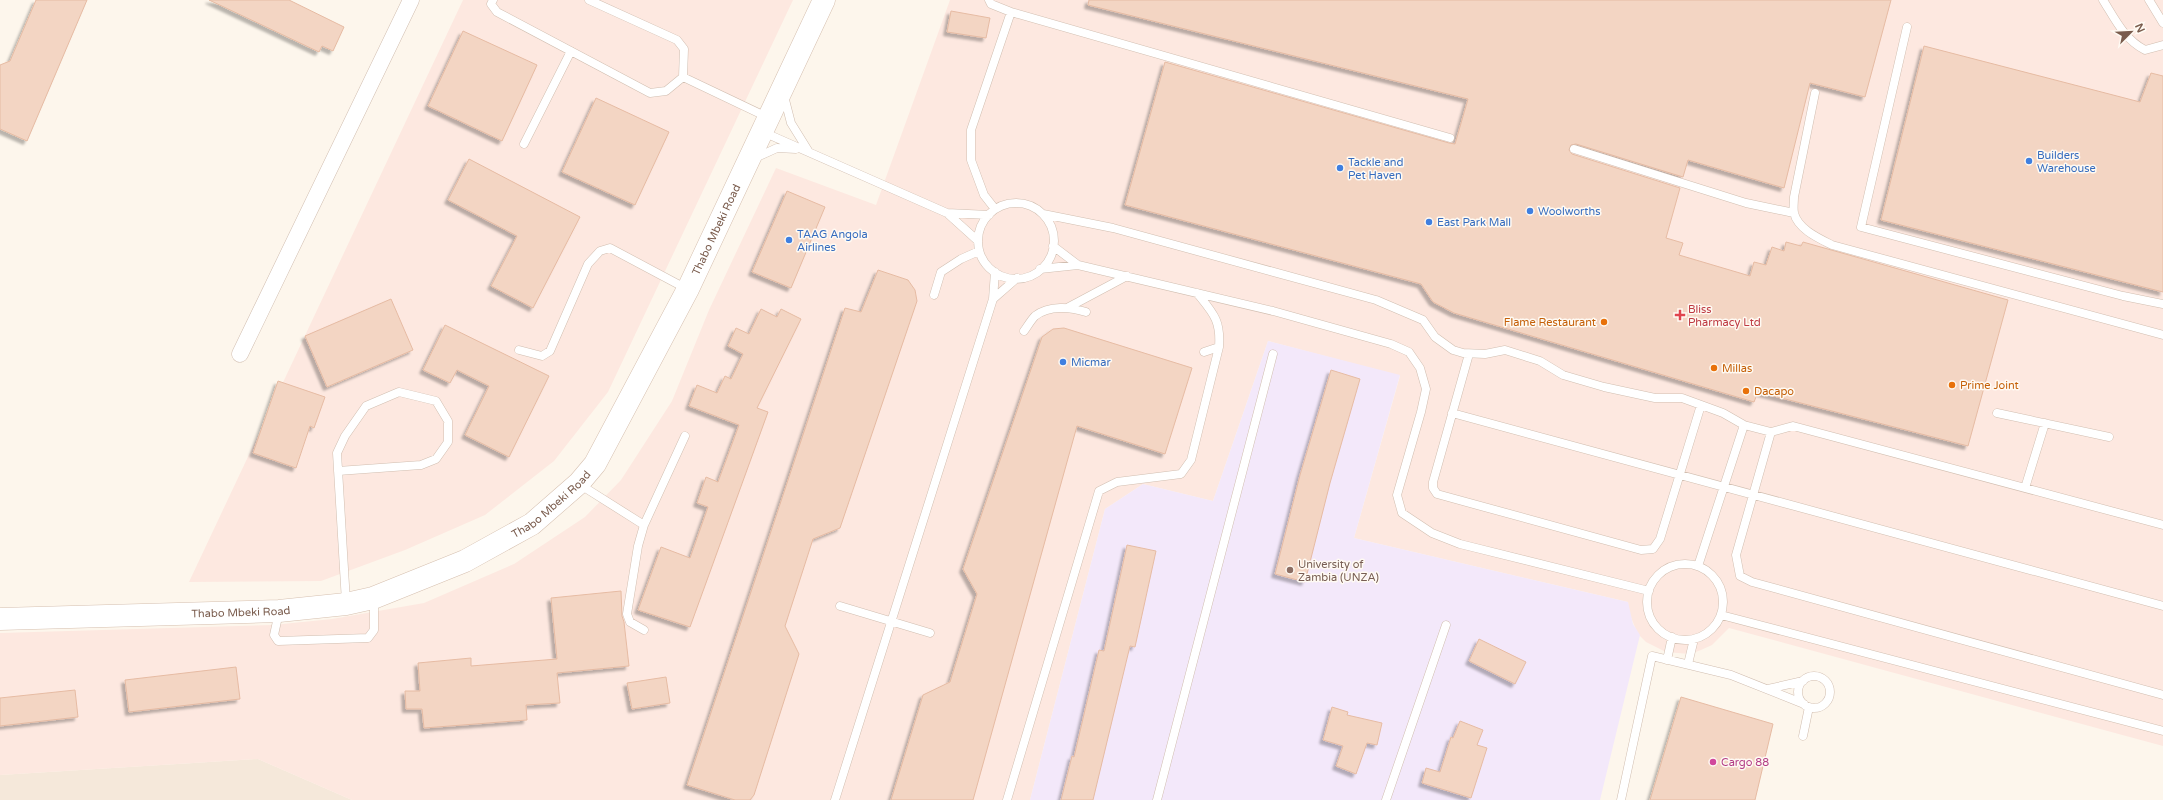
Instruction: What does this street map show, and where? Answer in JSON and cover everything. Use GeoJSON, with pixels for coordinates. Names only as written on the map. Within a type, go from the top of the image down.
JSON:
{"type":"FeatureCollection","features":[{"type":"Feature","properties":{"kind":"main road","name":"Thabo Mbeki Road"},"geometry":{"type":"LineString","coordinates":[[3,620],[279,612],[346,604],[374,598],[464,561],[532,524],[579,483],[595,464],[688,289],[746,162],[824,0]]}},
{"type":"Feature","properties":{"kind":"street"},"geometry":{"type":"LineString","coordinates":[[240,354],[411,0]]}},
{"type":"Feature","properties":{"kind":"lane"},"geometry":{"type":"LineString","coordinates":[[493,0],[491,4],[497,12],[650,93],[666,91],[683,77],[684,49],[677,40],[588,0]]}},
{"type":"Feature","properties":{"kind":"lane"},"geometry":{"type":"LineString","coordinates":[[989,0],[991,4],[1011,12],[1450,138]]}},
{"type":"Feature","properties":{"kind":"lane"},"geometry":{"type":"LineString","coordinates":[[2103,0],[2121,29],[2134,45],[2145,50],[2163,45]]}},
{"type":"Feature","properties":{"kind":"lane"},"geometry":{"type":"LineString","coordinates":[[2149,0],[2163,23]]}},
{"type":"Feature","properties":{"kind":"lane"},"geometry":{"type":"LineString","coordinates":[[992,212],[971,160],[971,130],[1011,12]]}},
{"type":"Feature","properties":{"kind":"lane"},"geometry":{"type":"LineString","coordinates":[[1908,27],[1861,227],[2123,296],[2163,304]]}},
{"type":"Feature","properties":{"kind":"lane"},"geometry":{"type":"LineString","coordinates":[[524,144],[571,52]]}},
{"type":"Feature","properties":{"kind":"lane"},"geometry":{"type":"LineString","coordinates":[[683,77],[765,124],[810,153]]}},
{"type":"Feature","properties":{"kind":"lane"},"geometry":{"type":"LineString","coordinates":[[782,88],[791,123],[810,153]]}},
{"type":"Feature","properties":{"kind":"lane"},"geometry":{"type":"LineString","coordinates":[[1816,92],[1794,197],[1794,213],[1801,225],[1813,236],[1832,246],[2163,335]]}},
{"type":"Feature","properties":{"kind":"lane"},"geometry":{"type":"LineString","coordinates":[[746,162],[777,148],[794,148],[810,153],[947,213],[978,241]]}},
{"type":"Feature","properties":{"kind":"lane"},"geometry":{"type":"LineString","coordinates":[[1574,149],[1746,203],[1794,213]]}},
{"type":"Feature","properties":{"kind":"lane"},"geometry":{"type":"LineString","coordinates":[[993,299],[1017,278],[1034,274],[1040,269],[1049,259],[1053,246],[1052,226],[1043,214],[1032,207],[1020,204],[1004,205],[992,212],[980,230],[978,241],[979,251],[986,266],[995,272],[1017,278]]}},
{"type":"Feature","properties":{"kind":"lane"},"geometry":{"type":"LineString","coordinates":[[947,213],[992,212]]}},
{"type":"Feature","properties":{"kind":"lane"},"geometry":{"type":"LineString","coordinates":[[1043,214],[1113,228],[1376,300],[1423,320],[1428,329],[1453,350],[1469,354],[1485,354],[1505,350],[1540,361],[1563,375],[1604,388],[1655,398],[1682,398],[1723,413],[1744,425],[1771,432],[1793,426],[2163,525]]}},
{"type":"Feature","properties":{"kind":"lane"},"geometry":{"type":"LineString","coordinates":[[1053,246],[1078,265]]}},
{"type":"Feature","properties":{"kind":"lane"},"geometry":{"type":"LineString","coordinates":[[519,350],[542,356],[550,350],[588,264],[600,251],[610,248],[688,289]]}},
{"type":"Feature","properties":{"kind":"lane"},"geometry":{"type":"LineString","coordinates":[[934,295],[941,272],[961,258],[979,251]]}},
{"type":"Feature","properties":{"kind":"lane"},"geometry":{"type":"LineString","coordinates":[[1040,269],[1078,265],[1273,311],[1376,340],[1410,352],[1420,368],[1426,388],[1421,412],[1397,495],[1402,513],[1432,533],[1460,544],[1649,591]]}},
{"type":"Feature","properties":{"kind":"lane"},"geometry":{"type":"LineString","coordinates":[[835,800],[993,299],[995,272]]}},
{"type":"Feature","properties":{"kind":"lane"},"geometry":{"type":"LineString","coordinates":[[1067,308],[1127,276]]}},
{"type":"Feature","properties":{"kind":"lane"},"geometry":{"type":"LineString","coordinates":[[1007,800],[1099,491],[1117,482],[1181,474],[1191,460],[1219,347],[1221,329],[1212,312],[1197,293]]}},
{"type":"Feature","properties":{"kind":"lane"},"geometry":{"type":"LineString","coordinates":[[1024,332],[1035,316],[1052,308],[1076,308],[1086,312]]}},
{"type":"Feature","properties":{"kind":"lane"},"geometry":{"type":"LineString","coordinates":[[1204,352],[1219,347]]}},
{"type":"Feature","properties":{"kind":"lane"},"geometry":{"type":"LineString","coordinates":[[1157,800],[1273,354]]}},
{"type":"Feature","properties":{"kind":"lane"},"geometry":{"type":"LineString","coordinates":[[1469,354],[1433,482],[1433,488],[1437,494],[1641,550],[1653,549],[1660,539],[1701,405]]}},
{"type":"Feature","properties":{"kind":"lane"},"geometry":{"type":"LineString","coordinates":[[338,471],[420,465],[436,460],[448,442],[448,421],[436,401],[399,392],[366,406],[345,436],[337,453],[338,471],[346,604]]}},
{"type":"Feature","properties":{"kind":"lane"},"geometry":{"type":"LineString","coordinates":[[1997,413],[2109,437]]}},
{"type":"Feature","properties":{"kind":"lane"},"geometry":{"type":"LineString","coordinates":[[1452,414],[2163,606]]}},
{"type":"Feature","properties":{"kind":"lane"},"geometry":{"type":"LineString","coordinates":[[2025,488],[2045,423]]}},
{"type":"Feature","properties":{"kind":"lane"},"geometry":{"type":"LineString","coordinates":[[1698,566],[1744,425]]}},
{"type":"Feature","properties":{"kind":"lane"},"geometry":{"type":"LineString","coordinates":[[1771,432],[1736,555],[1740,576],[1752,582],[2163,694]]}},
{"type":"Feature","properties":{"kind":"lane"},"geometry":{"type":"LineString","coordinates":[[644,630],[630,622],[627,614],[638,546],[644,525],[685,436]]}},
{"type":"Feature","properties":{"kind":"lane"},"geometry":{"type":"LineString","coordinates":[[579,483],[644,525]]}},
{"type":"Feature","properties":{"kind":"lane"},"geometry":{"type":"LineString","coordinates":[[1681,564],[1698,566],[1706,570],[1718,582],[1723,598],[1721,615],[1710,630],[1694,638],[1687,640],[1672,637],[1658,628],[1653,622],[1648,607],[1649,591],[1652,583],[1664,570],[1681,564]]}},
{"type":"Feature","properties":{"kind":"lane"},"geometry":{"type":"LineString","coordinates":[[279,612],[274,635],[278,641],[368,638],[374,630],[374,598]]}},
{"type":"Feature","properties":{"kind":"lane"},"geometry":{"type":"LineString","coordinates":[[840,606],[930,633]]}},
{"type":"Feature","properties":{"kind":"lane"},"geometry":{"type":"LineString","coordinates":[[1721,615],[2163,731]]}},
{"type":"Feature","properties":{"kind":"lane"},"geometry":{"type":"LineString","coordinates":[[1386,800],[1446,625]]}},
{"type":"Feature","properties":{"kind":"lane"},"geometry":{"type":"LineString","coordinates":[[1667,660],[1672,637]]}},
{"type":"Feature","properties":{"kind":"lane"},"geometry":{"type":"LineString","coordinates":[[1688,664],[1694,638]]}},
{"type":"Feature","properties":{"kind":"lane"},"geometry":{"type":"LineString","coordinates":[[1621,800],[1652,656],[1731,675],[1768,690],[1806,705],[1821,706],[1829,697],[1830,691],[1825,680],[1814,676],[1803,681],[1768,690]]}},
{"type":"Feature","properties":{"kind":"lane"},"geometry":{"type":"LineString","coordinates":[[1803,681],[1798,692],[1806,705],[1803,736]]}},
{"type":"Feature","properties":{"kind":"shaded area"},"geometry":{"type":"Polygon","coordinates":[[[463,0],[793,0],[608,392],[554,461],[485,515],[405,550],[321,581],[189,582],[463,0]]]}},
{"type":"Feature","properties":{"kind":"shaded area"},"geometry":{"type":"Polygon","coordinates":[[[950,0],[2163,0],[2163,746],[1729,628],[1712,645],[1701,650],[1690,654],[1666,652],[1646,642],[1638,634],[1629,613],[1628,602],[1354,538],[1400,376],[1268,341],[1213,501],[1143,484],[1105,509],[1030,800],[352,800],[258,759],[0,775],[0,633],[273,625],[332,619],[424,603],[514,564],[585,517],[621,480],[672,401],[709,310],[776,168],[876,205],[950,0]]]}},
{"type":"Feature","properties":{"kind":"shaded area","name":"University of Zambia (UNZA)"},"geometry":{"type":"Polygon","coordinates":[[[1268,341],[1400,375],[1354,538],[1628,602],[1633,624],[1640,635],[1600,800],[1030,800],[1105,509],[1143,484],[1213,501],[1268,341]]]}},
{"type":"Feature","properties":{"kind":"shaded area"},"geometry":{"type":"Polygon","coordinates":[[[258,759],[352,800],[0,800],[0,775],[258,759]]]}},
{"type":"Feature","properties":{"kind":"building"},"geometry":{"type":"Polygon","coordinates":[[[36,0],[87,0],[27,141],[0,129],[0,65],[10,61],[36,0]]]}},
{"type":"Feature","properties":{"kind":"building"},"geometry":{"type":"Polygon","coordinates":[[[209,0],[289,0],[344,27],[333,51],[322,46],[319,52],[209,0]]]}},
{"type":"Feature","properties":{"kind":"building","name":"East Park Mall"},"geometry":{"type":"Polygon","coordinates":[[[1089,0],[1891,0],[1865,97],[1810,83],[1784,188],[1688,160],[1683,177],[1576,144],[1571,145],[1569,150],[1572,154],[1680,188],[1666,238],[1683,243],[1679,255],[1750,276],[1754,262],[1766,265],[1772,247],[1784,251],[1786,242],[1801,246],[1803,242],[2008,300],[1968,446],[1758,392],[1754,402],[1454,313],[1433,302],[1421,284],[1125,205],[1165,62],[1455,144],[1468,99],[1088,5],[1089,0]]]}},
{"type":"Feature","properties":{"kind":"building"},"geometry":{"type":"Polygon","coordinates":[[[951,11],[990,18],[986,38],[947,32],[951,11]]]}},
{"type":"Feature","properties":{"kind":"building"},"geometry":{"type":"Polygon","coordinates":[[[463,31],[537,65],[502,141],[428,106],[463,31]]]}},
{"type":"Feature","properties":{"kind":"building","name":"Builders Warehouse"},"geometry":{"type":"Polygon","coordinates":[[[1924,46],[2140,102],[2151,73],[2163,76],[2163,292],[1881,220],[1924,46]]]}},
{"type":"Feature","properties":{"kind":"building"},"geometry":{"type":"Polygon","coordinates":[[[596,98],[669,132],[635,205],[562,172],[596,98]]]}},
{"type":"Feature","properties":{"kind":"building"},"geometry":{"type":"Polygon","coordinates":[[[469,159],[580,217],[533,308],[491,286],[517,236],[448,200],[469,159]]]}},
{"type":"Feature","properties":{"kind":"building","name":"TAAG Angola Airlines"},"geometry":{"type":"Polygon","coordinates":[[[787,191],[825,207],[791,288],[752,272],[787,191]]]}},
{"type":"Feature","properties":{"kind":"building"},"geometry":{"type":"Polygon","coordinates":[[[878,270],[908,280],[915,290],[917,301],[840,528],[813,539],[785,626],[799,654],[754,795],[750,800],[735,800],[687,785],[845,308],[861,312],[878,270]]]}},
{"type":"Feature","properties":{"kind":"building"},"geometry":{"type":"Polygon","coordinates":[[[391,299],[413,350],[327,387],[305,336],[391,299]]]}},
{"type":"Feature","properties":{"kind":"building"},"geometry":{"type":"Polygon","coordinates":[[[761,309],[777,317],[781,309],[801,319],[757,408],[768,412],[690,627],[638,610],[661,547],[690,558],[708,507],[697,503],[706,477],[718,482],[739,425],[689,406],[697,385],[717,393],[725,376],[731,379],[743,354],[728,346],[736,328],[749,334],[761,309]]]}},
{"type":"Feature","properties":{"kind":"building"},"geometry":{"type":"Polygon","coordinates":[[[445,325],[549,376],[509,457],[465,435],[489,386],[457,370],[450,383],[423,370],[445,325]]]}},
{"type":"Feature","properties":{"kind":"building"},"geometry":{"type":"Polygon","coordinates":[[[1064,328],[1192,368],[1165,454],[1077,426],[973,800],[891,800],[923,695],[950,682],[977,594],[963,569],[1042,337],[1053,329],[1064,328]]]}},
{"type":"Feature","properties":{"kind":"building"},"geometry":{"type":"Polygon","coordinates":[[[1331,370],[1360,379],[1330,483],[1305,582],[1275,574],[1300,475],[1331,370]]]}},
{"type":"Feature","properties":{"kind":"building"},"geometry":{"type":"Polygon","coordinates":[[[278,381],[325,397],[314,428],[310,426],[296,468],[253,453],[278,381]]]}},
{"type":"Feature","properties":{"kind":"building"},"geometry":{"type":"Polygon","coordinates":[[[1127,545],[1156,551],[1135,647],[1130,646],[1093,800],[1061,800],[1072,756],[1074,757],[1099,650],[1104,651],[1127,545]]]}},
{"type":"Feature","properties":{"kind":"building"},"geometry":{"type":"Polygon","coordinates":[[[621,591],[622,616],[629,666],[557,673],[560,703],[526,705],[527,720],[424,728],[422,709],[406,709],[405,691],[420,691],[418,663],[471,658],[471,666],[557,659],[551,598],[621,591]]]}},
{"type":"Feature","properties":{"kind":"building"},"geometry":{"type":"Polygon","coordinates":[[[1479,639],[1526,662],[1515,684],[1469,661],[1479,639]]]}},
{"type":"Feature","properties":{"kind":"building"},"geometry":{"type":"Polygon","coordinates":[[[236,667],[240,699],[129,712],[125,680],[236,667]]]}},
{"type":"Feature","properties":{"kind":"building"},"geometry":{"type":"Polygon","coordinates":[[[666,677],[670,703],[632,709],[627,683],[666,677]]]}},
{"type":"Feature","properties":{"kind":"building"},"geometry":{"type":"Polygon","coordinates":[[[75,690],[78,717],[0,726],[0,698],[75,690]]]}},
{"type":"Feature","properties":{"kind":"building","name":"Cargo 88"},"geometry":{"type":"Polygon","coordinates":[[[1681,697],[1773,724],[1755,800],[1650,800],[1681,697]]]}},
{"type":"Feature","properties":{"kind":"building"},"geometry":{"type":"Polygon","coordinates":[[[1332,707],[1348,712],[1347,715],[1382,723],[1377,745],[1367,743],[1356,774],[1336,766],[1343,746],[1323,740],[1332,707]]]}},
{"type":"Feature","properties":{"kind":"building"},"geometry":{"type":"Polygon","coordinates":[[[1460,721],[1483,730],[1477,745],[1487,748],[1471,798],[1422,783],[1426,768],[1440,772],[1451,737],[1453,738],[1460,721]]]}},
{"type":"Feature","properties":{"kind":"place","name":"Builders Warehouse"},"geometry":{"type":"Point","coordinates":[2029,161]}},
{"type":"Feature","properties":{"kind":"place","name":"Tackle and Pet Haven"},"geometry":{"type":"Point","coordinates":[1340,168]}},
{"type":"Feature","properties":{"kind":"place","name":"Woolworths"},"geometry":{"type":"Point","coordinates":[1530,211]}},
{"type":"Feature","properties":{"kind":"place","name":"East Park Mall"},"geometry":{"type":"Point","coordinates":[1429,222]}},
{"type":"Feature","properties":{"kind":"place","name":"TAAG Angola Airlines"},"geometry":{"type":"Point","coordinates":[789,240]}},
{"type":"Feature","properties":{"kind":"place","name":"Bliss Pharmacy Ltd"},"geometry":{"type":"Point","coordinates":[1680,315]}},
{"type":"Feature","properties":{"kind":"place","name":"Flame Restaurant"},"geometry":{"type":"Point","coordinates":[1604,322]}},
{"type":"Feature","properties":{"kind":"place","name":"Micmar"},"geometry":{"type":"Point","coordinates":[1063,362]}},
{"type":"Feature","properties":{"kind":"place","name":"Millas"},"geometry":{"type":"Point","coordinates":[1714,368]}},
{"type":"Feature","properties":{"kind":"place","name":"Prime Joint"},"geometry":{"type":"Point","coordinates":[1952,385]}},
{"type":"Feature","properties":{"kind":"place","name":"Dacapo"},"geometry":{"type":"Point","coordinates":[1746,391]}},
{"type":"Feature","properties":{"kind":"place","name":"University of Zambia (UNZA)"},"geometry":{"type":"Point","coordinates":[1290,570]}},
{"type":"Feature","properties":{"kind":"place","name":"Cargo 88"},"geometry":{"type":"Point","coordinates":[1713,762]}}]}
